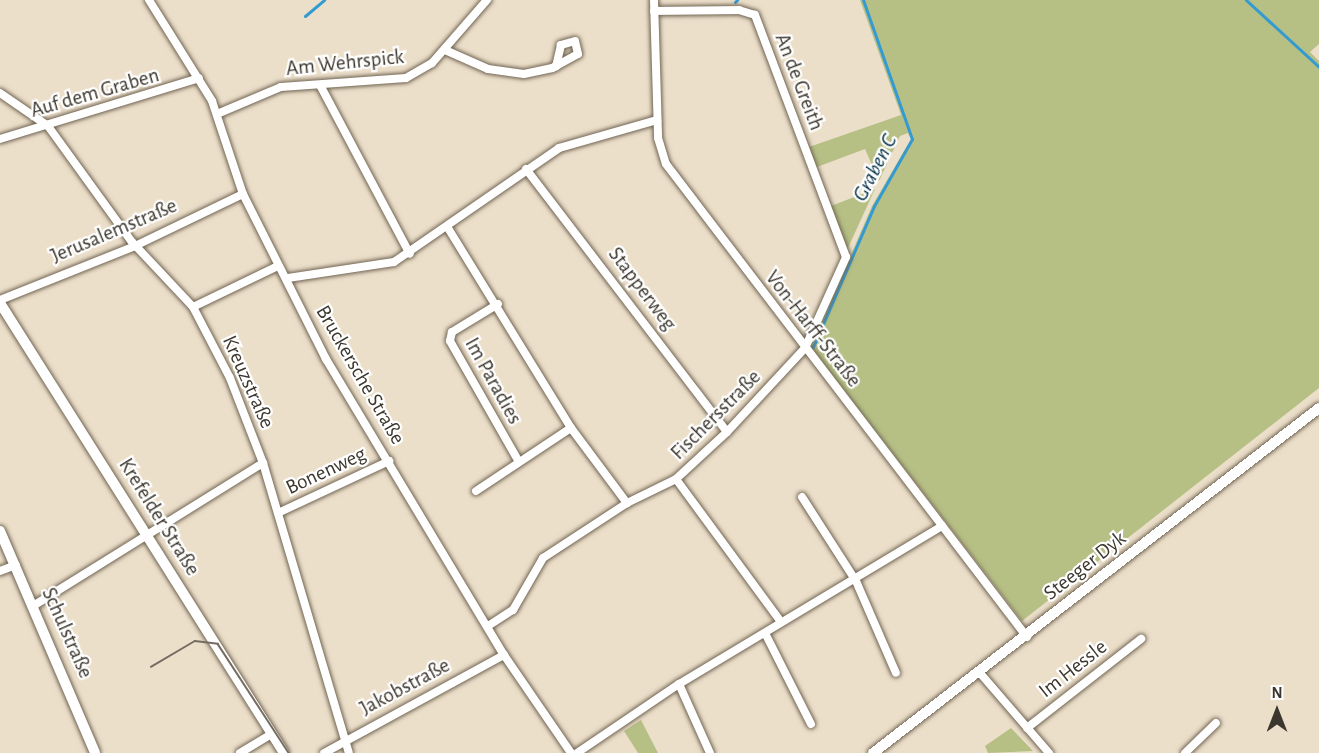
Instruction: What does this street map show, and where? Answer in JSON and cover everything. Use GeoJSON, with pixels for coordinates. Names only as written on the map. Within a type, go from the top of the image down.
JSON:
{"type":"FeatureCollection","features":[{"type":"Feature","properties":{"kind":"street","name":"Bruckersche Straße"},"geometry":{"type":"LineString","coordinates":[[148,0],[199,78],[217,114],[243,194],[278,266],[288,278],[326,359],[504,655],[571,753]]}},
{"type":"Feature","properties":{"kind":"street","name":"Am Wehrspick"},"geometry":{"type":"LineString","coordinates":[[217,114],[281,87],[406,78],[445,51],[487,0]]}},
{"type":"Feature","properties":{"kind":"street","name":"Von-Harff-Straße"},"geometry":{"type":"LineString","coordinates":[[654,0],[660,150],[678,182],[1028,637]]}},
{"type":"Feature","properties":{"kind":"street","name":"An de Greith"},"geometry":{"type":"LineString","coordinates":[[654,11],[739,10],[755,15],[846,257]]}},
{"type":"Feature","properties":{"kind":"street"},"geometry":{"type":"LineString","coordinates":[[445,51],[505,73],[556,66]]}},
{"type":"Feature","properties":{"kind":"street","name":"Auf dem Graben"},"geometry":{"type":"LineString","coordinates":[[0,139],[199,78]]}},
{"type":"Feature","properties":{"kind":"street"},"geometry":{"type":"LineString","coordinates":[[320,85],[410,254]]}},
{"type":"Feature","properties":{"kind":"street","name":"Kreuzstraße"},"geometry":{"type":"LineString","coordinates":[[0,93],[48,126],[135,246],[193,307],[230,378],[263,463],[349,753]]}},
{"type":"Feature","properties":{"kind":"street"},"geometry":{"type":"LineString","coordinates":[[288,278],[394,262],[448,228],[526,169],[559,148],[657,120]]}},
{"type":"Feature","properties":{"kind":"street","name":"Stapperweg"},"geometry":{"type":"LineString","coordinates":[[526,169],[727,432]]}},
{"type":"Feature","properties":{"kind":"street","name":"Jerusalemstraße"},"geometry":{"type":"LineString","coordinates":[[0,302],[135,246],[243,194]]}},
{"type":"Feature","properties":{"kind":"street","name":"Im Paradies"},"geometry":{"type":"LineString","coordinates":[[448,228],[498,304],[571,428],[627,503]]}},
{"type":"Feature","properties":{"kind":"street","name":"Fischersstraße"},"geometry":{"type":"LineString","coordinates":[[488,626],[513,610],[543,558],[627,503],[676,479],[727,432],[805,348],[846,257]]}},
{"type":"Feature","properties":{"kind":"street"},"geometry":{"type":"LineString","coordinates":[[193,307],[278,266]]}},
{"type":"Feature","properties":{"kind":"street","name":"Krefelder Straße"},"geometry":{"type":"LineString","coordinates":[[0,302],[284,753]]}},
{"type":"Feature","properties":{"kind":"street","name":"Im Paradies"},"geometry":{"type":"LineString","coordinates":[[498,304],[453,332],[450,341],[519,462]]}},
{"type":"Feature","properties":{"kind":"street","name":"Steeger Dyk"},"geometry":{"type":"LineString","coordinates":[[873,753],[1028,637],[1319,408]]}},
{"type":"Feature","properties":{"kind":"street"},"geometry":{"type":"LineString","coordinates":[[476,491],[571,428]]}},
{"type":"Feature","properties":{"kind":"street","name":"Bonenweg"},"geometry":{"type":"LineString","coordinates":[[278,513],[388,461]]}},
{"type":"Feature","properties":{"kind":"street"},"geometry":{"type":"LineString","coordinates":[[33,606],[263,463]]}},
{"type":"Feature","properties":{"kind":"street"},"geometry":{"type":"LineString","coordinates":[[676,479],[781,622]]}},
{"type":"Feature","properties":{"kind":"street"},"geometry":{"type":"LineString","coordinates":[[802,497],[856,581],[896,673]]}},
{"type":"Feature","properties":{"kind":"street"},"geometry":{"type":"LineString","coordinates":[[577,753],[679,684],[781,622],[856,581],[942,526]]}},
{"type":"Feature","properties":{"kind":"street","name":"Schulstraße"},"geometry":{"type":"LineString","coordinates":[[0,531],[95,753]]}},
{"type":"Feature","properties":{"kind":"street"},"geometry":{"type":"LineString","coordinates":[[0,571],[16,565]]}},
{"type":"Feature","properties":{"kind":"street"},"geometry":{"type":"LineString","coordinates":[[765,633],[811,724]]}},
{"type":"Feature","properties":{"kind":"street","name":"Im Hessle"},"geometry":{"type":"LineString","coordinates":[[1027,728],[1141,639]]}},
{"type":"Feature","properties":{"kind":"street","name":"Jakobstraße"},"geometry":{"type":"LineString","coordinates":[[324,753],[504,655]]}},
{"type":"Feature","properties":{"kind":"street"},"geometry":{"type":"LineString","coordinates":[[980,673],[1049,753]]}},
{"type":"Feature","properties":{"kind":"street"},"geometry":{"type":"LineString","coordinates":[[679,684],[710,753]]}},
{"type":"Feature","properties":{"kind":"street"},"geometry":{"type":"LineString","coordinates":[[1185,753],[1216,723]]}},
{"type":"Feature","properties":{"kind":"street"},"geometry":{"type":"LineString","coordinates":[[240,753],[272,734]]}},
{"type":"Feature","properties":{"kind":"green space"},"geometry":{"type":"Polygon","coordinates":[[[860,0],[1319,0],[1319,44],[1310,52],[1319,61],[1319,388],[1022,621],[811,347],[872,206],[911,139],[908,133],[900,136],[879,181],[865,149],[817,167],[809,147],[901,115],[860,0]]]}},
{"type":"Feature","properties":{"kind":"green space"},"geometry":{"type":"Polygon","coordinates":[[[875,189],[847,250],[831,206],[875,189]]]}},
{"type":"Feature","properties":{"kind":"green space"},"geometry":{"type":"Polygon","coordinates":[[[641,720],[658,753],[638,753],[624,731],[641,720]]]}},
{"type":"Feature","properties":{"kind":"green space"},"geometry":{"type":"Polygon","coordinates":[[[1011,728],[1033,751],[988,753],[985,746],[1011,728]]]}},
{"type":"Feature","properties":{"kind":"waterway"},"geometry":{"type":"LineString","coordinates":[[305,16],[324,0]]}},
{"type":"Feature","properties":{"kind":"waterway","name":"Graben C"},"geometry":{"type":"LineString","coordinates":[[813,347],[874,206],[912,139],[863,0]]}},
{"type":"Feature","properties":{"kind":"waterway"},"geometry":{"type":"LineString","coordinates":[[1246,0],[1319,67]]}},
{"type":"Feature","properties":{"kind":"tram line"},"geometry":{"type":"LineString","coordinates":[[151,667],[195,641],[218,644],[289,753]]}}]}
